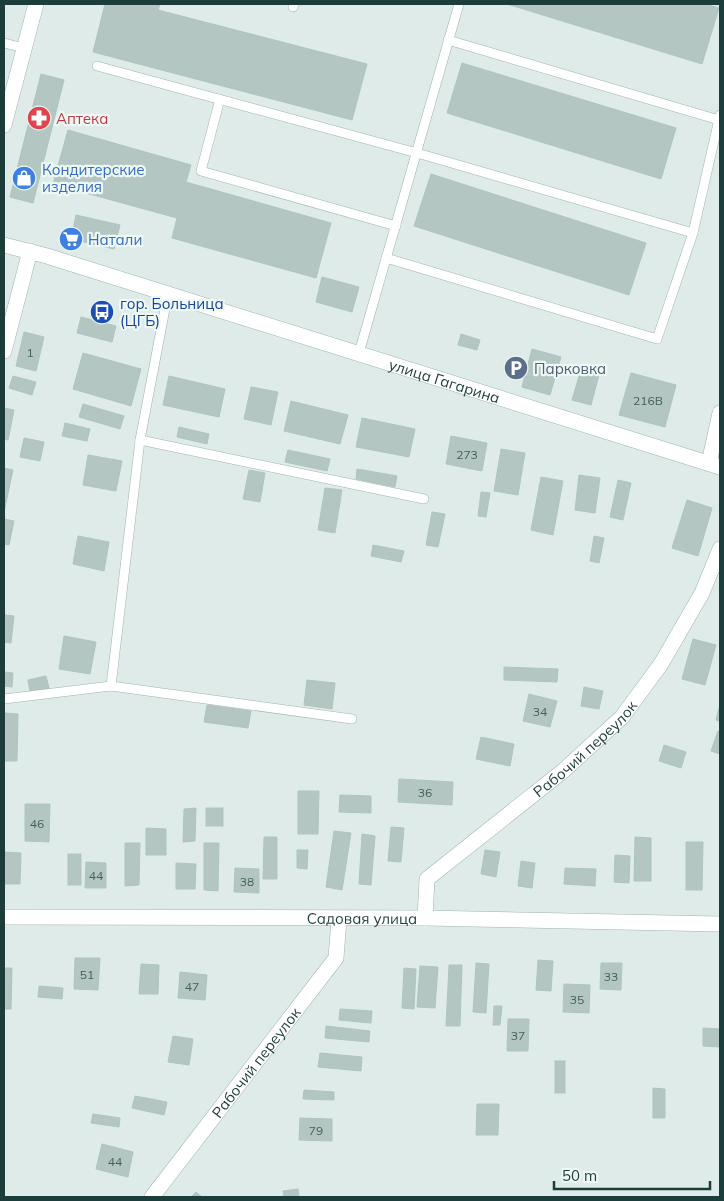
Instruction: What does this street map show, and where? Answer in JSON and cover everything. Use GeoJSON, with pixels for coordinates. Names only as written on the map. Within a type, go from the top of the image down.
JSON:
{"type":"FeatureCollection","features":[{"type":"Feature","properties":{"kind":"street"},"geometry":{"type":"LineString","coordinates":[[4,125],[36,4]]}},
{"type":"Feature","properties":{"kind":"street","name":"улица Гагарина"},"geometry":{"type":"LineString","coordinates":[[4,245],[30,251],[168,293],[714,465]]}},
{"type":"Feature","properties":{"kind":"street"},"geometry":{"type":"LineString","coordinates":[[4,351],[30,251]]}},
{"type":"Feature","properties":{"kind":"street"},"geometry":{"type":"LineString","coordinates":[[714,465],[720,413]]}},
{"type":"Feature","properties":{"kind":"street","name":"Рабочий переулок"},"geometry":{"type":"LineString","coordinates":[[425,918],[427,879],[564,771],[622,717],[661,664],[702,593],[720,549]]}},
{"type":"Feature","properties":{"kind":"street","name":"Садовая улица"},"geometry":{"type":"LineString","coordinates":[[4,917],[339,920],[425,918],[720,924]]}},
{"type":"Feature","properties":{"kind":"street","name":"Рабочий переулок"},"geometry":{"type":"LineString","coordinates":[[152,1197],[336,958],[339,920]]}},
{"type":"Feature","properties":{"kind":"lane"},"geometry":{"type":"LineString","coordinates":[[359,353],[459,4]]}},
{"type":"Feature","properties":{"kind":"lane"},"geometry":{"type":"LineString","coordinates":[[386,258],[657,339],[693,233],[720,117],[448,40]]}},
{"type":"Feature","properties":{"kind":"lane"},"geometry":{"type":"LineString","coordinates":[[4,43],[24,48]]}},
{"type":"Feature","properties":{"kind":"lane"},"geometry":{"type":"LineString","coordinates":[[97,66],[417,153],[693,233]]}},
{"type":"Feature","properties":{"kind":"lane"},"geometry":{"type":"LineString","coordinates":[[220,99],[201,171],[396,226]]}},
{"type":"Feature","properties":{"kind":"lane"},"geometry":{"type":"LineString","coordinates":[[111,686],[140,440],[168,293]]}},
{"type":"Feature","properties":{"kind":"lane"},"geometry":{"type":"LineString","coordinates":[[140,440],[424,499]]}},
{"type":"Feature","properties":{"kind":"lane"},"geometry":{"type":"LineString","coordinates":[[4,698],[111,686],[352,719]]}},
{"type":"Feature","properties":{"kind":"building"},"geometry":{"type":"Polygon","coordinates":[[[105,4],[160,4],[158,10],[367,64],[352,120],[93,52],[105,4]]]}},
{"type":"Feature","properties":{"kind":"building"},"geometry":{"type":"Polygon","coordinates":[[[507,4],[705,4],[719,8],[702,64],[507,4]]]}},
{"type":"Feature","properties":{"kind":"building"},"geometry":{"type":"Polygon","coordinates":[[[462,63],[676,128],[661,179],[447,113],[462,63]]]}},
{"type":"Feature","properties":{"kind":"building"},"geometry":{"type":"Polygon","coordinates":[[[41,74],[64,80],[33,203],[10,197],[41,74]]]}},
{"type":"Feature","properties":{"kind":"building"},"geometry":{"type":"Polygon","coordinates":[[[68,130],[191,165],[186,182],[331,223],[316,278],[172,238],[177,218],[53,184],[68,130]]]}},
{"type":"Feature","properties":{"kind":"building"},"geometry":{"type":"Polygon","coordinates":[[[431,174],[646,243],[629,295],[414,226],[431,174]]]}},
{"type":"Feature","properties":{"kind":"building"},"geometry":{"type":"Polygon","coordinates":[[[76,215],[120,225],[114,249],[71,239],[76,215]]]}},
{"type":"Feature","properties":{"kind":"building"},"geometry":{"type":"Polygon","coordinates":[[[322,277],[359,287],[352,312],[316,302],[322,277]]]}},
{"type":"Feature","properties":{"kind":"building"},"geometry":{"type":"Polygon","coordinates":[[[81,317],[116,326],[112,342],[77,333],[81,317]]]}},
{"type":"Feature","properties":{"kind":"building"},"geometry":{"type":"Polygon","coordinates":[[[24,332],[44,337],[36,371],[16,366],[24,332]]]}},
{"type":"Feature","properties":{"kind":"building"},"geometry":{"type":"Polygon","coordinates":[[[461,334],[480,340],[477,350],[458,345],[461,334]]]}},
{"type":"Feature","properties":{"kind":"building"},"geometry":{"type":"Polygon","coordinates":[[[532,349],[561,357],[550,395],[522,387],[532,349]]]}},
{"type":"Feature","properties":{"kind":"building"},"geometry":{"type":"Polygon","coordinates":[[[83,353],[141,369],[131,406],[73,389],[83,353]]]}},
{"type":"Feature","properties":{"kind":"building"},"geometry":{"type":"Polygon","coordinates":[[[582,366],[600,371],[591,405],[572,400],[582,366]]]}},
{"type":"Feature","properties":{"kind":"building"},"geometry":{"type":"Polygon","coordinates":[[[631,373],[676,385],[665,427],[619,415],[631,373]]]}},
{"type":"Feature","properties":{"kind":"building"},"geometry":{"type":"Polygon","coordinates":[[[13,376],[36,382],[32,395],[9,388],[13,376]]]}},
{"type":"Feature","properties":{"kind":"building"},"geometry":{"type":"Polygon","coordinates":[[[169,376],[225,389],[219,417],[163,405],[169,376]]]}},
{"type":"Feature","properties":{"kind":"building"},"geometry":{"type":"Polygon","coordinates":[[[251,387],[278,392],[271,425],[244,419],[251,387]]]}},
{"type":"Feature","properties":{"kind":"building"},"geometry":{"type":"Polygon","coordinates":[[[291,401],[348,415],[340,444],[284,431],[291,401]]]}},
{"type":"Feature","properties":{"kind":"building"},"geometry":{"type":"Polygon","coordinates":[[[83,404],[124,416],[120,429],[79,417],[83,404]]]}},
{"type":"Feature","properties":{"kind":"building"},"geometry":{"type":"Polygon","coordinates":[[[4,408],[14,410],[8,440],[4,439],[4,408]]]}},
{"type":"Feature","properties":{"kind":"building"},"geometry":{"type":"Polygon","coordinates":[[[362,418],[415,429],[409,457],[356,447],[362,418]]]}},
{"type":"Feature","properties":{"kind":"building"},"geometry":{"type":"Polygon","coordinates":[[[65,423],[90,429],[87,441],[62,436],[65,423]]]}},
{"type":"Feature","properties":{"kind":"building"},"geometry":{"type":"Polygon","coordinates":[[[179,427],[209,434],[207,444],[177,437],[179,427]]]}},
{"type":"Feature","properties":{"kind":"building"},"geometry":{"type":"Polygon","coordinates":[[[451,436],[487,443],[482,471],[446,464],[451,436]]]}},
{"type":"Feature","properties":{"kind":"building"},"geometry":{"type":"Polygon","coordinates":[[[24,438],[44,442],[40,461],[20,457],[24,438]]]}},
{"type":"Feature","properties":{"kind":"building"},"geometry":{"type":"Polygon","coordinates":[[[501,449],[525,453],[518,495],[494,491],[501,449]]]}},
{"type":"Feature","properties":{"kind":"building"},"geometry":{"type":"Polygon","coordinates":[[[288,450],[330,459],[327,471],[285,462],[288,450]]]}},
{"type":"Feature","properties":{"kind":"building"},"geometry":{"type":"Polygon","coordinates":[[[88,455],[122,461],[116,491],[83,485],[88,455]]]}},
{"type":"Feature","properties":{"kind":"building"},"geometry":{"type":"Polygon","coordinates":[[[4,468],[13,470],[4,512],[4,468]]]}},
{"type":"Feature","properties":{"kind":"building"},"geometry":{"type":"Polygon","coordinates":[[[357,469],[397,476],[395,487],[356,479],[357,469]]]}},
{"type":"Feature","properties":{"kind":"building"},"geometry":{"type":"Polygon","coordinates":[[[249,470],[265,473],[260,502],[243,499],[249,470]]]}},
{"type":"Feature","properties":{"kind":"building"},"geometry":{"type":"Polygon","coordinates":[[[579,475],[600,478],[595,513],[575,510],[579,475]]]}},
{"type":"Feature","properties":{"kind":"building"},"geometry":{"type":"Polygon","coordinates":[[[541,477],[563,481],[553,535],[531,530],[541,477]]]}},
{"type":"Feature","properties":{"kind":"building"},"geometry":{"type":"Polygon","coordinates":[[[618,480],[631,483],[623,520],[610,517],[618,480]]]}},
{"type":"Feature","properties":{"kind":"building"},"geometry":{"type":"Polygon","coordinates":[[[325,488],[342,490],[335,533],[318,530],[325,488]]]}},
{"type":"Feature","properties":{"kind":"building"},"geometry":{"type":"Polygon","coordinates":[[[481,492],[490,493],[486,517],[478,516],[481,492]]]}},
{"type":"Feature","properties":{"kind":"building"},"geometry":{"type":"Polygon","coordinates":[[[687,500],[712,508],[698,556],[672,548],[687,500]]]}},
{"type":"Feature","properties":{"kind":"building"},"geometry":{"type":"Polygon","coordinates":[[[432,512],[445,514],[438,547],[426,545],[432,512]]]}},
{"type":"Feature","properties":{"kind":"building"},"geometry":{"type":"Polygon","coordinates":[[[4,519],[14,521],[9,545],[4,544],[4,519]]]}},
{"type":"Feature","properties":{"kind":"building"},"geometry":{"type":"Polygon","coordinates":[[[78,536],[109,542],[104,571],[73,564],[78,536]]]}},
{"type":"Feature","properties":{"kind":"building"},"geometry":{"type":"Polygon","coordinates":[[[594,536],[604,538],[599,563],[590,561],[594,536]]]}},
{"type":"Feature","properties":{"kind":"building"},"geometry":{"type":"Polygon","coordinates":[[[373,545],[404,551],[401,562],[371,556],[373,545]]]}},
{"type":"Feature","properties":{"kind":"building"},"geometry":{"type":"Polygon","coordinates":[[[4,615],[14,616],[11,643],[4,642],[4,615]]]}},
{"type":"Feature","properties":{"kind":"building"},"geometry":{"type":"Polygon","coordinates":[[[64,636],[96,642],[90,674],[59,669],[64,636]]]}},
{"type":"Feature","properties":{"kind":"building"},"geometry":{"type":"Polygon","coordinates":[[[693,639],[716,645],[705,685],[682,679],[693,639]]]}},
{"type":"Feature","properties":{"kind":"building"},"geometry":{"type":"Polygon","coordinates":[[[504,667],[558,669],[557,682],[504,680],[504,667]]]}},
{"type":"Feature","properties":{"kind":"building"},"geometry":{"type":"Polygon","coordinates":[[[4,672],[13,673],[12,687],[4,686],[4,672]]]}},
{"type":"Feature","properties":{"kind":"building"},"geometry":{"type":"Polygon","coordinates":[[[46,676],[49,688],[30,692],[28,680],[46,676]]]}},
{"type":"Feature","properties":{"kind":"building"},"geometry":{"type":"Polygon","coordinates":[[[307,680],[335,683],[332,709],[304,705],[307,680]]]}},
{"type":"Feature","properties":{"kind":"building"},"geometry":{"type":"Polygon","coordinates":[[[584,687],[603,691],[599,709],[581,706],[584,687]]]}},
{"type":"Feature","properties":{"kind":"building"},"geometry":{"type":"Polygon","coordinates":[[[529,694],[557,701],[550,727],[523,721],[529,694]]]}},
{"type":"Feature","properties":{"kind":"building"},"geometry":{"type":"Polygon","coordinates":[[[207,705],[251,711],[248,728],[204,722],[207,705]]]}},
{"type":"Feature","properties":{"kind":"building"},"geometry":{"type":"Polygon","coordinates":[[[720,709],[720,721],[716,720],[720,709]]]}},
{"type":"Feature","properties":{"kind":"building"},"geometry":{"type":"Polygon","coordinates":[[[4,713],[18,714],[17,761],[4,761],[4,713]]]}},
{"type":"Feature","properties":{"kind":"building"},"geometry":{"type":"Polygon","coordinates":[[[718,731],[720,732],[720,754],[711,751],[718,731]]]}},
{"type":"Feature","properties":{"kind":"building"},"geometry":{"type":"Polygon","coordinates":[[[481,737],[514,744],[510,766],[476,759],[481,737]]]}},
{"type":"Feature","properties":{"kind":"building"},"geometry":{"type":"Polygon","coordinates":[[[664,745],[686,752],[681,768],[659,761],[664,745]]]}},
{"type":"Feature","properties":{"kind":"building"},"geometry":{"type":"Polygon","coordinates":[[[399,779],[453,782],[452,805],[398,802],[399,779]]]}},
{"type":"Feature","properties":{"kind":"building"},"geometry":{"type":"Polygon","coordinates":[[[298,791],[319,791],[318,834],[298,834],[298,791]]]}},
{"type":"Feature","properties":{"kind":"building"},"geometry":{"type":"Polygon","coordinates":[[[340,795],[371,796],[371,813],[339,812],[340,795]]]}},
{"type":"Feature","properties":{"kind":"building"},"geometry":{"type":"Polygon","coordinates":[[[25,804],[50,804],[49,842],[25,841],[25,804]]]}},
{"type":"Feature","properties":{"kind":"building"},"geometry":{"type":"Polygon","coordinates":[[[196,808],[195,841],[183,842],[184,809],[196,808]]]}},
{"type":"Feature","properties":{"kind":"building"},"geometry":{"type":"Polygon","coordinates":[[[206,808],[223,808],[223,826],[206,826],[206,808]]]}},
{"type":"Feature","properties":{"kind":"building"},"geometry":{"type":"Polygon","coordinates":[[[391,827],[404,828],[401,862],[388,861],[391,827]]]}},
{"type":"Feature","properties":{"kind":"building"},"geometry":{"type":"Polygon","coordinates":[[[146,828],[166,829],[166,855],[146,855],[146,828]]]}},
{"type":"Feature","properties":{"kind":"building"},"geometry":{"type":"Polygon","coordinates":[[[334,831],[351,833],[342,890],[326,887],[334,831]]]}},
{"type":"Feature","properties":{"kind":"building"},"geometry":{"type":"Polygon","coordinates":[[[362,834],[375,836],[371,885],[359,884],[362,834]]]}},
{"type":"Feature","properties":{"kind":"building"},"geometry":{"type":"Polygon","coordinates":[[[264,837],[277,837],[277,879],[263,879],[264,837]]]}},
{"type":"Feature","properties":{"kind":"building"},"geometry":{"type":"Polygon","coordinates":[[[635,837],[651,838],[651,881],[634,881],[635,837]]]}},
{"type":"Feature","properties":{"kind":"building"},"geometry":{"type":"Polygon","coordinates":[[[686,842],[703,842],[702,890],[686,890],[686,842]]]}},
{"type":"Feature","properties":{"kind":"building"},"geometry":{"type":"Polygon","coordinates":[[[125,843],[140,843],[139,885],[125,886],[125,843]]]}},
{"type":"Feature","properties":{"kind":"building"},"geometry":{"type":"Polygon","coordinates":[[[204,843],[219,843],[218,891],[204,890],[204,843]]]}},
{"type":"Feature","properties":{"kind":"building"},"geometry":{"type":"Polygon","coordinates":[[[297,850],[308,850],[307,869],[297,868],[297,850]]]}},
{"type":"Feature","properties":{"kind":"building"},"geometry":{"type":"Polygon","coordinates":[[[485,850],[500,852],[496,877],[481,874],[485,850]]]}},
{"type":"Feature","properties":{"kind":"building"},"geometry":{"type":"Polygon","coordinates":[[[4,852],[21,853],[20,884],[4,884],[4,852]]]}},
{"type":"Feature","properties":{"kind":"building"},"geometry":{"type":"Polygon","coordinates":[[[68,854],[81,854],[81,885],[68,885],[68,854]]]}},
{"type":"Feature","properties":{"kind":"building"},"geometry":{"type":"Polygon","coordinates":[[[615,855],[630,856],[629,883],[614,882],[615,855]]]}},
{"type":"Feature","properties":{"kind":"building"},"geometry":{"type":"Polygon","coordinates":[[[521,861],[535,863],[532,888],[518,886],[521,861]]]}},
{"type":"Feature","properties":{"kind":"building"},"geometry":{"type":"Polygon","coordinates":[[[86,862],[106,863],[106,888],[85,888],[86,862]]]}},
{"type":"Feature","properties":{"kind":"building"},"geometry":{"type":"Polygon","coordinates":[[[176,863],[196,864],[195,889],[176,889],[176,863]]]}},
{"type":"Feature","properties":{"kind":"building"},"geometry":{"type":"Polygon","coordinates":[[[235,868],[259,869],[259,893],[234,892],[235,868]]]}},
{"type":"Feature","properties":{"kind":"building"},"geometry":{"type":"Polygon","coordinates":[[[565,868],[596,869],[595,886],[564,884],[565,868]]]}},
{"type":"Feature","properties":{"kind":"building"},"geometry":{"type":"Polygon","coordinates":[[[75,958],[100,958],[98,990],[74,989],[75,958]]]}},
{"type":"Feature","properties":{"kind":"building"},"geometry":{"type":"Polygon","coordinates":[[[538,960],[553,961],[551,991],[536,990],[538,960]]]}},
{"type":"Feature","properties":{"kind":"building"},"geometry":{"type":"Polygon","coordinates":[[[476,963],[489,964],[486,1013],[473,1012],[476,963]]]}},
{"type":"Feature","properties":{"kind":"building"},"geometry":{"type":"Polygon","coordinates":[[[601,963],[622,963],[621,990],[600,989],[601,963]]]}},
{"type":"Feature","properties":{"kind":"building"},"geometry":{"type":"Polygon","coordinates":[[[141,964],[159,965],[158,994],[139,994],[141,964]]]}},
{"type":"Feature","properties":{"kind":"building"},"geometry":{"type":"Polygon","coordinates":[[[449,965],[462,965],[460,1026],[446,1026],[449,965]]]}},
{"type":"Feature","properties":{"kind":"building"},"geometry":{"type":"Polygon","coordinates":[[[420,966],[438,967],[435,1008],[417,1007],[420,966]]]}},
{"type":"Feature","properties":{"kind":"building"},"geometry":{"type":"Polygon","coordinates":[[[4,968],[12,968],[11,1009],[4,1009],[4,968]]]}},
{"type":"Feature","properties":{"kind":"building"},"geometry":{"type":"Polygon","coordinates":[[[404,968],[416,969],[414,1009],[402,1008],[404,968]]]}},
{"type":"Feature","properties":{"kind":"building"},"geometry":{"type":"Polygon","coordinates":[[[180,972],[207,975],[205,1000],[178,998],[180,972]]]}},
{"type":"Feature","properties":{"kind":"building"},"geometry":{"type":"Polygon","coordinates":[[[564,984],[590,985],[589,1013],[563,1012],[564,984]]]}},
{"type":"Feature","properties":{"kind":"building"},"geometry":{"type":"Polygon","coordinates":[[[39,986],[63,988],[62,999],[38,997],[39,986]]]}},
{"type":"Feature","properties":{"kind":"building"},"geometry":{"type":"Polygon","coordinates":[[[494,1006],[502,1006],[500,1025],[493,1025],[494,1006]]]}},
{"type":"Feature","properties":{"kind":"building"},"geometry":{"type":"Polygon","coordinates":[[[340,1009],[372,1011],[371,1023],[339,1020],[340,1009]]]}},
{"type":"Feature","properties":{"kind":"building"},"geometry":{"type":"Polygon","coordinates":[[[508,1019],[529,1019],[528,1051],[507,1051],[508,1019]]]}},
{"type":"Feature","properties":{"kind":"building"},"geometry":{"type":"Polygon","coordinates":[[[326,1026],[370,1031],[369,1042],[325,1038],[326,1026]]]}},
{"type":"Feature","properties":{"kind":"building"},"geometry":{"type":"Polygon","coordinates":[[[703,1028],[720,1029],[720,1047],[703,1046],[703,1028]]]}},
{"type":"Feature","properties":{"kind":"building"},"geometry":{"type":"Polygon","coordinates":[[[173,1036],[193,1039],[189,1065],[168,1062],[173,1036]]]}},
{"type":"Feature","properties":{"kind":"building"},"geometry":{"type":"Polygon","coordinates":[[[320,1053],[362,1057],[361,1071],[318,1067],[320,1053]]]}},
{"type":"Feature","properties":{"kind":"building"},"geometry":{"type":"Polygon","coordinates":[[[555,1061],[565,1061],[565,1093],[555,1093],[555,1061]]]}},
{"type":"Feature","properties":{"kind":"building"},"geometry":{"type":"Polygon","coordinates":[[[653,1088],[665,1089],[665,1118],[653,1118],[653,1088]]]}},
{"type":"Feature","properties":{"kind":"building"},"geometry":{"type":"Polygon","coordinates":[[[304,1090],[334,1092],[334,1100],[303,1099],[304,1090]]]}},
{"type":"Feature","properties":{"kind":"building"},"geometry":{"type":"Polygon","coordinates":[[[135,1096],[167,1102],[164,1115],[132,1108],[135,1096]]]}},
{"type":"Feature","properties":{"kind":"building"},"geometry":{"type":"Polygon","coordinates":[[[477,1104],[499,1104],[498,1135],[476,1135],[477,1104]]]}},
{"type":"Feature","properties":{"kind":"building"},"geometry":{"type":"Polygon","coordinates":[[[93,1114],[120,1118],[119,1127],[91,1123],[93,1114]]]}},
{"type":"Feature","properties":{"kind":"building"},"geometry":{"type":"Polygon","coordinates":[[[300,1118],[332,1119],[332,1141],[299,1140],[300,1118]]]}},
{"type":"Feature","properties":{"kind":"building"},"geometry":{"type":"Polygon","coordinates":[[[102,1144],[133,1152],[128,1177],[96,1169],[102,1144]]]}},
{"type":"Feature","properties":{"kind":"building"},"geometry":{"type":"Polygon","coordinates":[[[298,1189],[299,1197],[284,1197],[283,1191],[298,1189]]]}},
{"type":"Feature","properties":{"kind":"building"},"geometry":{"type":"Polygon","coordinates":[[[196,1192],[202,1197],[191,1197],[196,1192]]]}},
{"type":"Feature","properties":{"kind":"place","name":"Аптека"},"geometry":{"type":"Point","coordinates":[39,118]}},
{"type":"Feature","properties":{"kind":"place","name":"Кондитерские изделия"},"geometry":{"type":"Point","coordinates":[24,178]}},
{"type":"Feature","properties":{"kind":"place","name":"Натали"},"geometry":{"type":"Point","coordinates":[71,239]}},
{"type":"Feature","properties":{"kind":"place","name":"гор. Больница (ЦГБ)"},"geometry":{"type":"Point","coordinates":[102,312]}},
{"type":"Feature","properties":{"kind":"place","name":"Парковка"},"geometry":{"type":"Point","coordinates":[516,368]}}]}
